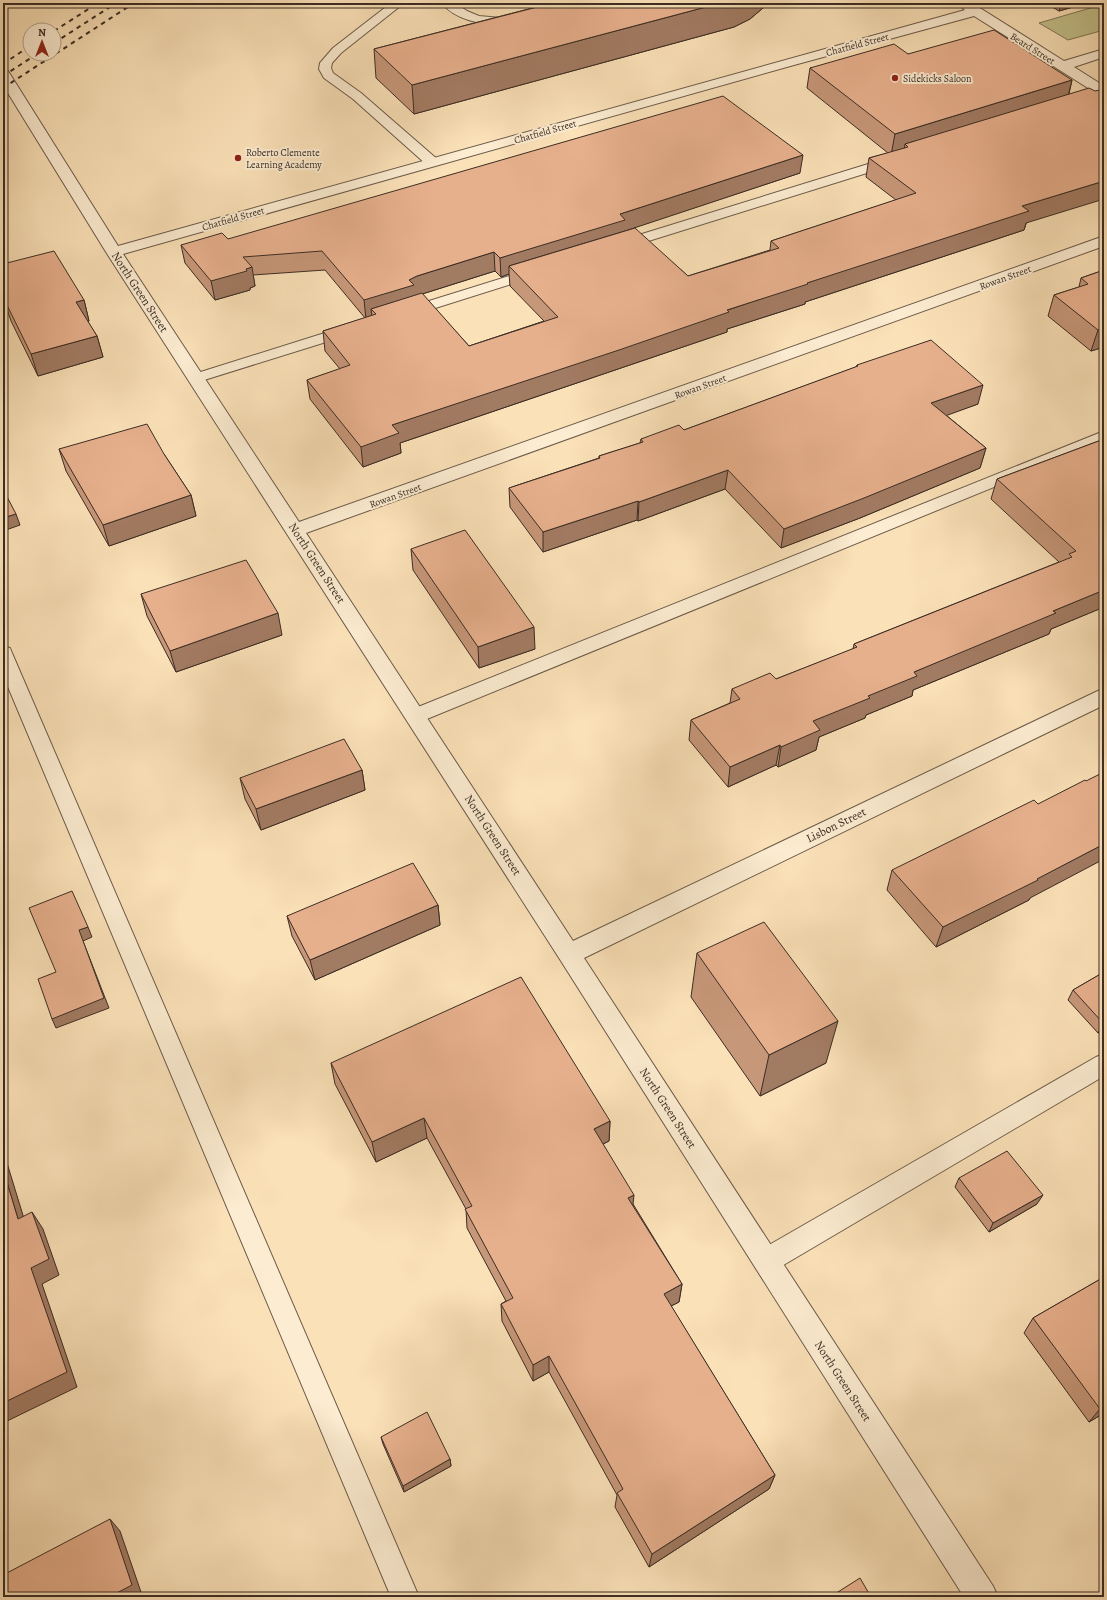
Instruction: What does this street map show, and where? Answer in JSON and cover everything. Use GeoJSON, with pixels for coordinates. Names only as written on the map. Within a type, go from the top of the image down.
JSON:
{"type":"FeatureCollection","features":[{"type":"Feature","properties":{"kind":"street","name":"Beard Street"},"geometry":{"type":"LineString","coordinates":[[963,3],[1104,93]]}},
{"type":"Feature","properties":{"kind":"street","name":"Chatfield Street"},"geometry":{"type":"LineString","coordinates":[[114,252],[789,62],[976,11]]}},
{"type":"Feature","properties":{"kind":"street"},"geometry":{"type":"LineString","coordinates":[[1063,66],[1104,53]]}},
{"type":"Feature","properties":{"kind":"street","name":"North Green Street"},"geometry":{"type":"LineString","coordinates":[[3,74],[114,252],[569,954],[982,1597]]}},
{"type":"Feature","properties":{"kind":"street","name":"Rowan Street"},"geometry":{"type":"LineString","coordinates":[[295,530],[1104,241]]}},
{"type":"Feature","properties":{"kind":"street","name":"Lisbon Street"},"geometry":{"type":"LineString","coordinates":[[569,954],[1104,696]]}},
{"type":"Feature","properties":{"kind":"lane"},"geometry":{"type":"LineString","coordinates":[[398,3],[328,59],[325,66],[326,71],[328,75],[357,96],[432,162]]}},
{"type":"Feature","properties":{"kind":"lane"},"geometry":{"type":"LineString","coordinates":[[448,3],[463,15],[472,18],[525,24]]}},
{"type":"Feature","properties":{"kind":"lane"},"geometry":{"type":"LineString","coordinates":[[1090,99],[1104,93]]}},
{"type":"Feature","properties":{"kind":"lane"},"geometry":{"type":"LineString","coordinates":[[606,250],[909,155]]}},
{"type":"Feature","properties":{"kind":"lane"},"geometry":{"type":"LineString","coordinates":[[393,316],[545,269]]}},
{"type":"Feature","properties":{"kind":"lane"},"geometry":{"type":"LineString","coordinates":[[196,378],[363,326]]}},
{"type":"Feature","properties":{"kind":"lane"},"geometry":{"type":"LineString","coordinates":[[415,716],[1104,436]]}},
{"type":"Feature","properties":{"kind":"lane"},"geometry":{"type":"LineString","coordinates":[[3,653],[405,1597]]}},
{"type":"Feature","properties":{"kind":"lane"},"geometry":{"type":"LineString","coordinates":[[766,1261],[1104,1064]]}},
{"type":"Feature","properties":{"kind":"shaded area"},"geometry":{"type":"Polygon","coordinates":[[[1104,4],[1104,30],[1068,40],[1039,23],[1104,4]]]}},
{"type":"Feature","properties":{"kind":"building"},"geometry":{"type":"Polygon","coordinates":[[[553,3],[721,3],[412,85],[374,49],[553,3]]]}},
{"type":"Feature","properties":{"kind":"building"},"geometry":{"type":"Polygon","coordinates":[[[994,30],[1072,80],[895,134],[810,68],[894,44],[908,54],[994,30]]]}},
{"type":"Feature","properties":{"kind":"building"},"geometry":{"type":"Polygon","coordinates":[[[1089,88],[1095,91],[1104,89],[1104,181],[1022,206],[1029,211],[807,283],[808,284],[727,310],[729,312],[619,350],[392,425],[399,433],[361,447],[307,380],[350,365],[323,331],[376,314],[371,309],[422,293],[469,346],[558,317],[509,266],[635,228],[688,276],[779,248],[771,241],[916,193],[869,158],[908,147],[905,144],[1089,88]]]}},
{"type":"Feature","properties":{"kind":"building"},"geometry":{"type":"Polygon","coordinates":[[[723,96],[803,155],[620,214],[625,220],[500,258],[494,252],[417,276],[409,280],[414,285],[364,300],[322,251],[243,257],[252,267],[246,269],[247,271],[211,281],[181,245],[222,233],[228,239],[723,96]]]}},
{"type":"Feature","properties":{"kind":"building"},"geometry":{"type":"Polygon","coordinates":[[[54,251],[84,300],[76,302],[97,336],[31,354],[4,299],[7,298],[3,291],[3,264],[54,251]]]}},
{"type":"Feature","properties":{"kind":"building"},"geometry":{"type":"Polygon","coordinates":[[[1104,270],[1104,328],[1098,330],[1054,295],[1088,284],[1081,278],[1104,270]]]}},
{"type":"Feature","properties":{"kind":"building"},"geometry":{"type":"Polygon","coordinates":[[[931,340],[983,385],[931,403],[986,448],[784,529],[728,470],[639,502],[638,501],[543,532],[509,488],[600,458],[599,456],[643,442],[641,439],[679,425],[684,430],[858,366],[857,365],[931,340]]]}},
{"type":"Feature","properties":{"kind":"building"},"geometry":{"type":"Polygon","coordinates":[[[147,424],[164,454],[191,495],[103,525],[59,449],[147,424]]]}},
{"type":"Feature","properties":{"kind":"building"},"geometry":{"type":"Polygon","coordinates":[[[1104,439],[1104,590],[1053,611],[1056,613],[914,672],[917,676],[868,696],[870,698],[813,721],[820,730],[781,747],[780,745],[730,767],[691,720],[740,699],[732,689],[770,673],[776,679],[857,647],[854,644],[1072,557],[1069,554],[1076,551],[997,479],[1104,439]]]}},
{"type":"Feature","properties":{"kind":"building"},"geometry":{"type":"Polygon","coordinates":[[[3,489],[16,514],[3,518],[3,489]]]}},
{"type":"Feature","properties":{"kind":"building"},"geometry":{"type":"Polygon","coordinates":[[[465,530],[534,627],[478,647],[411,549],[465,530]]]}},
{"type":"Feature","properties":{"kind":"building"},"geometry":{"type":"Polygon","coordinates":[[[246,560],[278,613],[170,651],[141,594],[246,560]]]}},
{"type":"Feature","properties":{"kind":"building"},"geometry":{"type":"Polygon","coordinates":[[[344,739],[362,770],[256,809],[240,778],[344,739]]]}},
{"type":"Feature","properties":{"kind":"building"},"geometry":{"type":"Polygon","coordinates":[[[1104,772],[1104,844],[1037,879],[1038,880],[943,927],[892,870],[1034,800],[1038,804],[1104,772]]]}},
{"type":"Feature","properties":{"kind":"building"},"geometry":{"type":"Polygon","coordinates":[[[413,863],[438,905],[310,960],[287,916],[413,863]]]}},
{"type":"Feature","properties":{"kind":"building"},"geometry":{"type":"Polygon","coordinates":[[[72,891],[88,927],[79,930],[104,998],[52,1019],[38,979],[56,972],[29,908],[72,891]]]}},
{"type":"Feature","properties":{"kind":"building"},"geometry":{"type":"Polygon","coordinates":[[[764,922],[838,1021],[769,1055],[697,953],[764,922]]]}},
{"type":"Feature","properties":{"kind":"building"},"geometry":{"type":"Polygon","coordinates":[[[1104,972],[1104,1023],[1103,1023],[1073,990],[1104,972]]]}},
{"type":"Feature","properties":{"kind":"building"},"geometry":{"type":"Polygon","coordinates":[[[521,977],[610,1121],[594,1129],[634,1195],[628,1198],[682,1284],[664,1294],[775,1475],[652,1554],[617,1493],[623,1489],[549,1356],[533,1365],[501,1304],[513,1298],[465,1209],[472,1206],[424,1118],[372,1142],[331,1063],[521,977]]]}},
{"type":"Feature","properties":{"kind":"building"},"geometry":{"type":"Polygon","coordinates":[[[1007,1151],[1043,1195],[993,1223],[959,1178],[1007,1151]]]}},
{"type":"Feature","properties":{"kind":"building"},"geometry":{"type":"Polygon","coordinates":[[[3,1169],[18,1219],[32,1212],[49,1259],[31,1268],[67,1372],[3,1403],[3,1169]]]}},
{"type":"Feature","properties":{"kind":"building"},"geometry":{"type":"Polygon","coordinates":[[[1104,1277],[1104,1407],[1100,1409],[1033,1318],[1104,1277]]]}},
{"type":"Feature","properties":{"kind":"building"},"geometry":{"type":"Polygon","coordinates":[[[427,1412],[450,1459],[403,1486],[381,1437],[427,1412]]]}},
{"type":"Feature","properties":{"kind":"building"},"geometry":{"type":"Polygon","coordinates":[[[110,1519],[132,1585],[109,1597],[3,1597],[3,1575],[110,1519]]]}},
{"type":"Feature","properties":{"kind":"building"},"geometry":{"type":"Polygon","coordinates":[[[860,1578],[871,1597],[830,1597],[860,1578]]]}},
{"type":"Feature","properties":{"kind":"railway"},"geometry":{"type":"LineString","coordinates":[[62,26],[98,3]]}},
{"type":"Feature","properties":{"kind":"railway"},"geometry":{"type":"LineString","coordinates":[[62,38],[116,3]]}},
{"type":"Feature","properties":{"kind":"railway"},"geometry":{"type":"LineString","coordinates":[[3,88],[134,3]]}},
{"type":"Feature","properties":{"kind":"railway"},"geometry":{"type":"LineString","coordinates":[[3,64],[22,51]]}},
{"type":"Feature","properties":{"kind":"railway"},"geometry":{"type":"LineString","coordinates":[[3,76],[25,62]]}},
{"type":"Feature","properties":{"kind":"place","name":"Sidekicks Saloon"},"geometry":{"type":"Point","coordinates":[895,78]}},
{"type":"Feature","properties":{"kind":"place","name":"Roberto Clemente Learning Academy"},"geometry":{"type":"Point","coordinates":[238,158]}}]}
